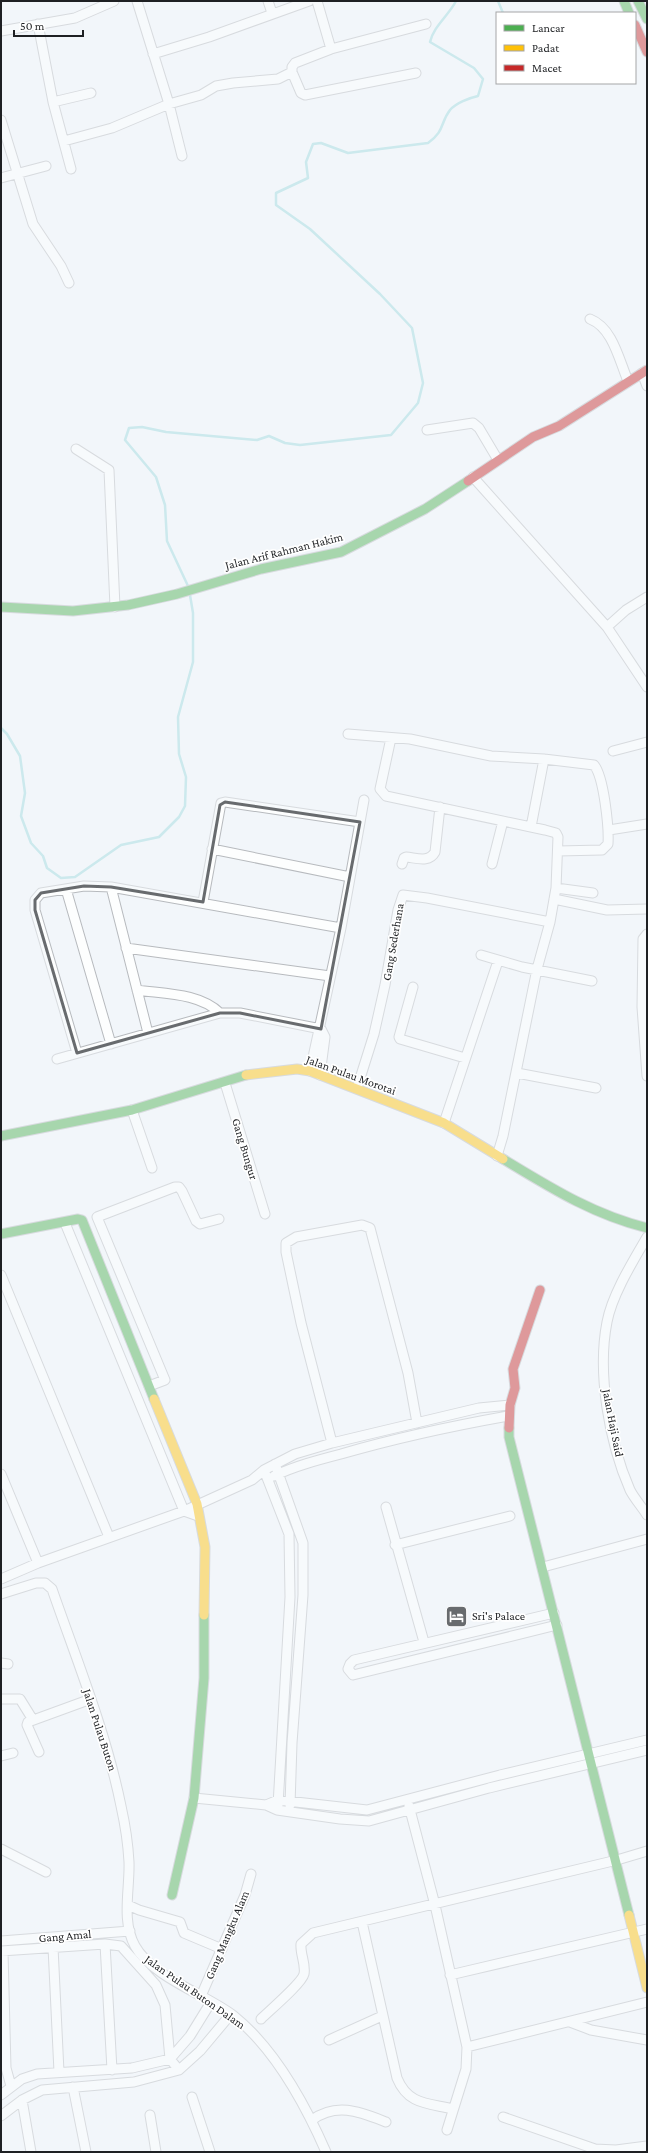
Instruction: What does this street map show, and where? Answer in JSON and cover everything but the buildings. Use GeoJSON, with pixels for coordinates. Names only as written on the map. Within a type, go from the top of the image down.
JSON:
{"type":"FeatureCollection","features":[{"type":"Feature","properties":{"kind":"street"},"geometry":{"type":"LineString","coordinates":[[1,31],[75,18],[114,1]]}},
{"type":"Feature","properties":{"kind":"street"},"geometry":{"type":"LineString","coordinates":[[137,1],[169,104],[182,156]]}},
{"type":"Feature","properties":{"kind":"street"},"geometry":{"type":"LineString","coordinates":[[268,1],[272,13]]}},
{"type":"Feature","properties":{"kind":"street"},"geometry":{"type":"LineString","coordinates":[[153,54],[209,37],[272,13],[309,1]]}},
{"type":"Feature","properties":{"kind":"street"},"geometry":{"type":"LineString","coordinates":[[316,1],[331,49]]}},
{"type":"Feature","properties":{"kind":"street"},"geometry":{"type":"LineString","coordinates":[[638,1],[647,19]]}},
{"type":"Feature","properties":{"kind":"street"},"geometry":{"type":"LineString","coordinates":[[38,24],[53,102],[72,169]]}},
{"type":"Feature","properties":{"kind":"street"},"geometry":{"type":"LineString","coordinates":[[416,72],[305,95],[301,93],[292,72],[295,62],[331,49],[426,24]]}},
{"type":"Feature","properties":{"kind":"street"},"geometry":{"type":"LineString","coordinates":[[637,29],[647,52]]}},
{"type":"Feature","properties":{"kind":"street"},"geometry":{"type":"LineString","coordinates":[[64,141],[112,128],[169,104],[201,95],[216,86],[278,79],[292,72]]}},
{"type":"Feature","properties":{"kind":"street"},"geometry":{"type":"LineString","coordinates":[[53,102],[91,93]]}},
{"type":"Feature","properties":{"kind":"street"},"geometry":{"type":"LineString","coordinates":[[1,120],[33,224],[61,266],[69,283]]}},
{"type":"Feature","properties":{"kind":"street"},"geometry":{"type":"LineString","coordinates":[[1,178],[46,166]]}},
{"type":"Feature","properties":{"kind":"street"},"geometry":{"type":"LineString","coordinates":[[590,319],[596,321],[606,330],[628,381]]}},
{"type":"Feature","properties":{"kind":"street"},"geometry":{"type":"LineString","coordinates":[[644,371],[647,386]]}},
{"type":"Feature","properties":{"kind":"street","name":"Jalan Arif Rahman Hakim"},"geometry":{"type":"LineString","coordinates":[[1,607],[52,612],[115,607],[177,594],[261,568],[341,552],[425,509],[533,437],[559,426],[644,371]]}},
{"type":"Feature","properties":{"kind":"street"},"geometry":{"type":"LineString","coordinates":[[426,430],[473,422],[479,428],[498,460]]}},
{"type":"Feature","properties":{"kind":"street"},"geometry":{"type":"LineString","coordinates":[[76,449],[109,470],[115,607]]}},
{"type":"Feature","properties":{"kind":"street"},"geometry":{"type":"LineString","coordinates":[[472,477],[607,626],[647,687]]}},
{"type":"Feature","properties":{"kind":"street"},"geometry":{"type":"LineString","coordinates":[[607,626],[626,610],[647,597]]}},
{"type":"Feature","properties":{"kind":"street"},"geometry":{"type":"LineString","coordinates":[[348,734],[410,739],[491,756],[544,759],[594,766],[605,802],[609,830],[608,844],[602,850],[558,850]]}},
{"type":"Feature","properties":{"kind":"street"},"geometry":{"type":"LineString","coordinates":[[390,738],[380,789],[382,794],[556,833],[558,841],[556,888],[550,922],[537,969],[517,1073],[497,1156]]}},
{"type":"Feature","properties":{"kind":"street"},"geometry":{"type":"LineString","coordinates":[[613,751],[647,742]]}},
{"type":"Feature","properties":{"kind":"street"},"geometry":{"type":"LineString","coordinates":[[531,827],[544,759]]}},
{"type":"Feature","properties":{"kind":"street"},"geometry":{"type":"LineString","coordinates":[[310,1071],[317,1037],[321,1030],[364,800]]}},
{"type":"Feature","properties":{"kind":"street"},"geometry":{"type":"LineString","coordinates":[[203,902],[220,805],[225,802],[360,822]]}},
{"type":"Feature","properties":{"kind":"street"},"geometry":{"type":"LineString","coordinates":[[402,864],[404,858],[406,857],[426,859],[433,856],[435,852],[440,807]]}},
{"type":"Feature","properties":{"kind":"street"},"geometry":{"type":"LineString","coordinates":[[492,864],[503,821]]}},
{"type":"Feature","properties":{"kind":"street"},"geometry":{"type":"LineString","coordinates":[[609,830],[647,824]]}},
{"type":"Feature","properties":{"kind":"street"},"geometry":{"type":"LineString","coordinates":[[212,849],[350,877]]}},
{"type":"Feature","properties":{"kind":"street"},"geometry":{"type":"LineString","coordinates":[[77,1054],[35,907],[35,900],[41,894],[84,886],[111,887],[203,902],[341,928]]}},
{"type":"Feature","properties":{"kind":"street"},"geometry":{"type":"LineString","coordinates":[[111,887],[148,1033]]}},
{"type":"Feature","properties":{"kind":"street"},"geometry":{"type":"LineString","coordinates":[[556,888],[593,893]]}},
{"type":"Feature","properties":{"kind":"street"},"geometry":{"type":"LineString","coordinates":[[66,889],[111,1044]]}},
{"type":"Feature","properties":{"kind":"street","name":"Gang Sederhana"},"geometry":{"type":"LineString","coordinates":[[357,1088],[374,1034],[385,985],[398,910],[403,895],[427,898],[550,922]]}},
{"type":"Feature","properties":{"kind":"street"},"geometry":{"type":"LineString","coordinates":[[554,899],[607,910],[647,909]]}},
{"type":"Feature","properties":{"kind":"street"},"geometry":{"type":"LineString","coordinates":[[647,934],[643,939],[642,1007],[647,1076]]}},
{"type":"Feature","properties":{"kind":"street"},"geometry":{"type":"LineString","coordinates":[[126,948],[330,976]]}},
{"type":"Feature","properties":{"kind":"street"},"geometry":{"type":"LineString","coordinates":[[481,955],[498,961],[592,982]]}},
{"type":"Feature","properties":{"kind":"street"},"geometry":{"type":"LineString","coordinates":[[444,1123],[465,1058],[484,1007],[498,961]]}},
{"type":"Feature","properties":{"kind":"street"},"geometry":{"type":"LineString","coordinates":[[414,987],[399,1037],[400,1039],[465,1058]]}},
{"type":"Feature","properties":{"kind":"street"},"geometry":{"type":"LineString","coordinates":[[137,990],[197,998],[212,1005],[220,1013]]}},
{"type":"Feature","properties":{"kind":"street"},"geometry":{"type":"LineString","coordinates":[[56,1059],[220,1013],[240,1013],[321,1030],[325,1037],[320,1075]]}},
{"type":"Feature","properties":{"kind":"street","name":"Jalan Pulau Morotai"},"geometry":{"type":"LineString","coordinates":[[1,1136],[132,1110],[250,1074],[274,1070],[297,1069],[310,1071],[357,1088],[444,1123],[568,1198],[616,1220],[647,1228]]}},
{"type":"Feature","properties":{"kind":"street"},"geometry":{"type":"LineString","coordinates":[[517,1073],[596,1088]]}},
{"type":"Feature","properties":{"kind":"street","name":"Gang Bungur"},"geometry":{"type":"LineString","coordinates":[[225,1082],[265,1214]]}},
{"type":"Feature","properties":{"kind":"street"},"geometry":{"type":"LineString","coordinates":[[132,1110],[152,1168]]}},
{"type":"Feature","properties":{"kind":"street"},"geometry":{"type":"LineString","coordinates":[[1,1234],[65,1223],[78,1219],[82,1220],[97,1217],[174,1187],[179,1188],[182,1191],[196,1221],[200,1224],[218,1219]]}},
{"type":"Feature","properties":{"kind":"street"},"geometry":{"type":"LineString","coordinates":[[97,1217],[165,1380],[149,1386]]}},
{"type":"Feature","properties":{"kind":"street"},"geometry":{"type":"LineString","coordinates":[[82,1220],[197,1504],[198,1516],[205,1547],[206,1593],[204,1678],[199,1756],[194,1798],[172,1894]]}},
{"type":"Feature","properties":{"kind":"street"},"geometry":{"type":"LineString","coordinates":[[65,1223],[184,1511],[198,1516]]}},
{"type":"Feature","properties":{"kind":"street"},"geometry":{"type":"LineString","coordinates":[[332,1442],[301,1323],[286,1252],[286,1243],[296,1237],[362,1225],[370,1228],[408,1373],[417,1423]]}},
{"type":"Feature","properties":{"kind":"street","name":"Jalan Haji Said"},"geometry":{"type":"LineString","coordinates":[[647,1237],[617,1296],[607,1321],[604,1354],[605,1391],[620,1462],[631,1491],[647,1515]]}},
{"type":"Feature","properties":{"kind":"street"},"geometry":{"type":"LineString","coordinates":[[1,1275],[109,1537]]}},
{"type":"Feature","properties":{"kind":"street"},"geometry":{"type":"LineString","coordinates":[[540,1290],[513,1369],[515,1388],[508,1416],[509,1437],[543,1567],[647,1988]]}},
{"type":"Feature","properties":{"kind":"street"},"geometry":{"type":"LineString","coordinates":[[1,1579],[38,1563],[184,1511],[266,1474],[276,1464],[295,1454],[332,1442],[479,1408],[510,1405]]}},
{"type":"Feature","properties":{"kind":"street"},"geometry":{"type":"LineString","coordinates":[[266,1474],[278,1474],[362,1447],[466,1423],[508,1416]]}},
{"type":"Feature","properties":{"kind":"street"},"geometry":{"type":"LineString","coordinates":[[276,1464],[278,1474],[303,1543],[303,1595],[292,1743],[289,1812]]}},
{"type":"Feature","properties":{"kind":"street"},"geometry":{"type":"LineString","coordinates":[[1,1474],[38,1563]]}},
{"type":"Feature","properties":{"kind":"street"},"geometry":{"type":"LineString","coordinates":[[266,1474],[289,1534],[290,1597],[277,1810]]}},
{"type":"Feature","properties":{"kind":"street"},"geometry":{"type":"LineString","coordinates":[[386,1507],[395,1544],[424,1642]]}},
{"type":"Feature","properties":{"kind":"street"},"geometry":{"type":"LineString","coordinates":[[395,1544],[510,1516]]}},
{"type":"Feature","properties":{"kind":"street"},"geometry":{"type":"LineString","coordinates":[[543,1567],[647,1539]]}},
{"type":"Feature","properties":{"kind":"street","name":"Jalan Pulau Buton"},"geometry":{"type":"LineString","coordinates":[[1,1594],[36,1583],[45,1583],[50,1586],[91,1699],[113,1770],[124,1819],[129,1864],[128,1905],[130,1931]]}},
{"type":"Feature","properties":{"kind":"street"},"geometry":{"type":"LineString","coordinates":[[554,1613],[424,1642],[354,1660],[348,1669],[355,1675],[557,1625]]}},
{"type":"Feature","properties":{"kind":"street"},"geometry":{"type":"LineString","coordinates":[[1,1699],[20,1699],[33,1720]]}},
{"type":"Feature","properties":{"kind":"street"},"geometry":{"type":"LineString","coordinates":[[38,1752],[26,1725],[33,1720],[77,1706],[91,1699]]}},
{"type":"Feature","properties":{"kind":"street"},"geometry":{"type":"LineString","coordinates":[[194,1798],[266,1804],[278,1800],[367,1810],[647,1740]]}},
{"type":"Feature","properties":{"kind":"street"},"geometry":{"type":"LineString","coordinates":[[266,1804],[277,1810],[289,1812],[340,1819],[369,1821],[411,1811],[489,1788],[647,1750]]}},
{"type":"Feature","properties":{"kind":"street"},"geometry":{"type":"LineString","coordinates":[[1,1756],[13,1753]]}},
{"type":"Feature","properties":{"kind":"street"},"geometry":{"type":"LineString","coordinates":[[407,1800],[435,1905],[467,2047],[466,2069],[447,2130]]}},
{"type":"Feature","properties":{"kind":"street"},"geometry":{"type":"LineString","coordinates":[[1,1849],[46,1872]]}},
{"type":"Feature","properties":{"kind":"street"},"geometry":{"type":"LineString","coordinates":[[261,2019],[302,1979],[304,1969],[300,1950],[303,1940],[313,1933],[435,1905],[647,1851]]}},
{"type":"Feature","properties":{"kind":"street","name":"Gang Mangku Alam"},"geometry":{"type":"LineString","coordinates":[[202,1996],[245,1895],[251,1874]]}},
{"type":"Feature","properties":{"kind":"street"},"geometry":{"type":"LineString","coordinates":[[128,1905],[139,1910],[180,1922],[184,1933],[222,1949]]}},
{"type":"Feature","properties":{"kind":"street"},"geometry":{"type":"LineString","coordinates":[[362,1922],[382,2016],[397,2078],[402,2090],[412,2099],[453,2109]]}},
{"type":"Feature","properties":{"kind":"street"},"geometry":{"type":"LineString","coordinates":[[450,1976],[647,1929]]}},
{"type":"Feature","properties":{"kind":"street","name":"Gang Amal"},"geometry":{"type":"LineString","coordinates":[[1,1941],[130,1931]]}},
{"type":"Feature","properties":{"kind":"street","name":"Jalan Pulau Buton Dalam"},"geometry":{"type":"LineString","coordinates":[[130,1931],[136,1947],[147,1961],[231,2014],[255,2036],[278,2064],[312,2120],[326,2152]]}},
{"type":"Feature","properties":{"kind":"street"},"geometry":{"type":"LineString","coordinates":[[105,1944],[112,2070]]}},
{"type":"Feature","properties":{"kind":"street"},"geometry":{"type":"LineString","coordinates":[[12,2086],[6,2068],[2,1951],[105,1944],[121,1946],[156,1985],[165,2005],[170,2059],[179,2070]]}},
{"type":"Feature","properties":{"kind":"street"},"geometry":{"type":"LineString","coordinates":[[53,1947],[59,2072]]}},
{"type":"Feature","properties":{"kind":"street"},"geometry":{"type":"LineString","coordinates":[[1,2095],[12,2086],[30,2076],[59,2072],[112,2070],[146,2065],[170,2059],[190,2036],[211,2002]]}},
{"type":"Feature","properties":{"kind":"street"},"geometry":{"type":"LineString","coordinates":[[467,2047],[647,2002]]}},
{"type":"Feature","properties":{"kind":"street"},"geometry":{"type":"LineString","coordinates":[[1,2116],[22,2100],[36,2092],[48,2088],[134,2082],[179,2070],[200,2051],[231,2014]]}},
{"type":"Feature","properties":{"kind":"street"},"geometry":{"type":"LineString","coordinates":[[329,2040],[382,2016]]}},
{"type":"Feature","properties":{"kind":"street"},"geometry":{"type":"LineString","coordinates":[[570,2022],[591,2030],[647,2040]]}},
{"type":"Feature","properties":{"kind":"street"},"geometry":{"type":"LineString","coordinates":[[46,2073],[48,2088]]}},
{"type":"Feature","properties":{"kind":"street"},"geometry":{"type":"LineString","coordinates":[[73,2086],[86,2152]]}},
{"type":"Feature","properties":{"kind":"street"},"geometry":{"type":"LineString","coordinates":[[192,2097],[210,2152]]}},
{"type":"Feature","properties":{"kind":"street"},"geometry":{"type":"LineString","coordinates":[[22,2100],[31,2152]]}},
{"type":"Feature","properties":{"kind":"street"},"geometry":{"type":"LineString","coordinates":[[312,2120],[331,2111],[350,2110],[386,2122]]}},
{"type":"Feature","properties":{"kind":"street"},"geometry":{"type":"LineString","coordinates":[[150,2115],[156,2152]]}},
{"type":"Feature","properties":{"kind":"street"},"geometry":{"type":"LineString","coordinates":[[503,2117],[595,2149],[612,2150],[647,2146]]}},
{"type":"Feature","properties":{"kind":"highlighted area"},"geometry":{"type":"Polygon","coordinates":[[[225,802],[360,822],[321,1029],[240,1013],[220,1013],[77,1053],[35,910],[35,900],[41,893],[84,886],[111,887],[203,902],[220,805],[225,802]]]}},
{"type":"Feature","properties":{"kind":"waterway"},"geometry":{"type":"LineString","coordinates":[[188,586],[167,541],[165,505],[156,477],[125,440],[129,428],[142,427],[166,432],[257,440],[269,436],[285,443],[300,445],[391,435],[418,403],[423,383],[412,328],[380,294],[310,229],[276,205],[276,193],[308,178],[306,162],[313,144],[321,143],[348,153],[428,143],[440,131],[447,115],[453,107],[463,101],[478,96],[483,79],[474,68],[430,42],[434,31],[456,1]]}},
{"type":"Feature","properties":{"kind":"waterway"},"geometry":{"type":"LineString","coordinates":[[498,1],[503,12]]}},
{"type":"Feature","properties":{"kind":"waterway"},"geometry":{"type":"LineString","coordinates":[[1,728],[7,734],[20,756],[25,793],[21,816],[31,843],[43,856],[47,868],[61,878],[75,877],[121,845],[159,837],[179,817],[185,806],[186,777],[179,754],[178,717],[193,662],[193,613],[190,595]]}},
{"type":"Feature","properties":{"kind":"traffic: fast"},"geometry":{"type":"LineString","coordinates":[[624,1],[629,12]]}},
{"type":"Feature","properties":{"kind":"traffic: fast"},"geometry":{"type":"LineString","coordinates":[[638,1],[647,19]]}},
{"type":"Feature","properties":{"kind":"traffic: fast"},"geometry":{"type":"LineString","coordinates":[[1,607],[73,611],[128,605],[177,594],[261,569],[341,552],[425,509],[468,481]]}},
{"type":"Feature","properties":{"kind":"traffic: fast"},"geometry":{"type":"LineString","coordinates":[[1,1136],[132,1110],[246,1075]]}},
{"type":"Feature","properties":{"kind":"traffic: fast"},"geometry":{"type":"LineString","coordinates":[[503,1159],[555,1190],[590,1208],[647,1228]]}},
{"type":"Feature","properties":{"kind":"traffic: fast"},"geometry":{"type":"LineString","coordinates":[[1,1234],[78,1219],[82,1220],[154,1399]]}},
{"type":"Feature","properties":{"kind":"traffic: fast"},"geometry":{"type":"LineString","coordinates":[[509,1428],[509,1437],[629,1915]]}},
{"type":"Feature","properties":{"kind":"traffic: fast"},"geometry":{"type":"LineString","coordinates":[[172,1895],[194,1798],[204,1678],[204,1615]]}},
{"type":"Feature","properties":{"kind":"traffic: slow"},"geometry":{"type":"LineString","coordinates":[[246,1075],[297,1069],[310,1071],[444,1123],[503,1159]]}},
{"type":"Feature","properties":{"kind":"traffic: slow"},"geometry":{"type":"LineString","coordinates":[[154,1399],[197,1504],[205,1547],[204,1615]]}},
{"type":"Feature","properties":{"kind":"traffic: slow"},"geometry":{"type":"LineString","coordinates":[[629,1915],[647,1988]]}},
{"type":"Feature","properties":{"kind":"traffic: jam"},"geometry":{"type":"LineString","coordinates":[[636,27],[647,52]]}},
{"type":"Feature","properties":{"kind":"traffic: jam"},"geometry":{"type":"LineString","coordinates":[[468,481],[533,437],[559,426],[647,370]]}},
{"type":"Feature","properties":{"kind":"traffic: jam"},"geometry":{"type":"LineString","coordinates":[[509,1428],[510,1405],[515,1388],[513,1369],[540,1290]]}},
{"type":"Feature","properties":{"kind":"place","name":"Sri's Palace"},"geometry":{"type":"Point","coordinates":[456,1616]}}]}
